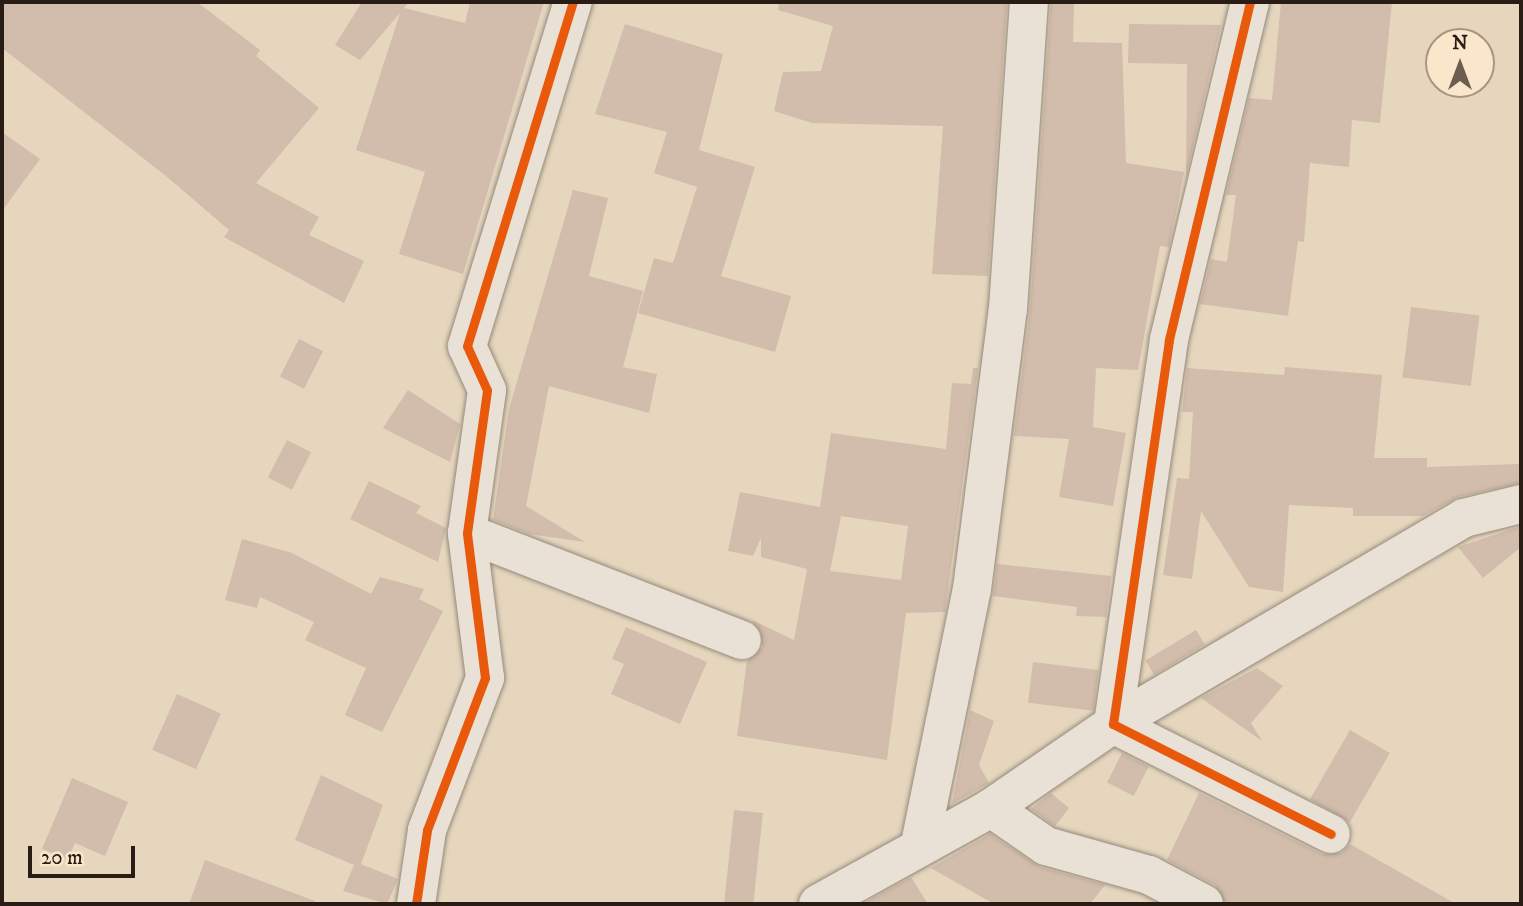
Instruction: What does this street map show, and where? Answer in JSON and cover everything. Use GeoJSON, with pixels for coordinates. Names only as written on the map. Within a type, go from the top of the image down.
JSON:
{"type":"FeatureCollection","features":[{"type":"Feature","properties":{"kind":"street"},"geometry":{"type":"LineString","coordinates":[[416,904],[427,830],[485,678],[467,533],[487,390],[467,346],[573,2]]}},
{"type":"Feature","properties":{"kind":"street"},"geometry":{"type":"LineString","coordinates":[[920,844],[979,535],[1008,309],[1029,2]]}},
{"type":"Feature","properties":{"kind":"street"},"geometry":{"type":"LineString","coordinates":[[1113,724],[1169,340],[1250,2]]}},
{"type":"Feature","properties":{"kind":"street"},"geometry":{"type":"LineString","coordinates":[[818,904],[920,844],[990,808],[1113,724],[1464,518],[1521,504]]}},
{"type":"Feature","properties":{"kind":"street"},"geometry":{"type":"LineString","coordinates":[[467,533],[742,640]]}},
{"type":"Feature","properties":{"kind":"street"},"geometry":{"type":"LineString","coordinates":[[1113,724],[1331,834]]}},
{"type":"Feature","properties":{"kind":"street"},"geometry":{"type":"LineString","coordinates":[[990,808],[1046,846],[1149,875],[1204,904]]}},
{"type":"Feature","properties":{"kind":"building"},"geometry":{"type":"Polygon","coordinates":[[[2,2],[197,2],[260,50],[256,56],[319,108],[256,183],[319,217],[309,235],[364,261],[344,303],[224,237],[229,230],[166,176],[2,48],[2,2]]]}},
{"type":"Feature","properties":{"kind":"building"},"geometry":{"type":"Polygon","coordinates":[[[362,2],[409,2],[404,8],[465,23],[470,2],[544,2],[463,274],[399,254],[425,172],[356,150],[400,13],[360,60],[335,45],[362,2]]]}},
{"type":"Feature","properties":{"kind":"building"},"geometry":{"type":"Polygon","coordinates":[[[779,2],[1007,2],[988,276],[932,274],[943,126],[812,123],[774,111],[783,72],[821,71],[833,26],[778,10],[779,2]]]}},
{"type":"Feature","properties":{"kind":"building"},"geometry":{"type":"Polygon","coordinates":[[[1051,2],[1074,2],[1073,42],[1122,43],[1126,163],[1184,172],[1169,247],[1160,246],[1138,370],[1096,368],[1093,427],[1126,433],[1113,506],[1059,497],[1069,439],[1014,436],[1030,311],[1051,2]]]}},
{"type":"Feature","properties":{"kind":"building"},"geometry":{"type":"Polygon","coordinates":[[[1281,2],[1392,2],[1380,123],[1352,120],[1349,167],[1310,163],[1304,242],[1298,241],[1288,316],[1200,304],[1211,259],[1227,262],[1236,195],[1226,195],[1249,98],[1272,100],[1281,2]]]}},
{"type":"Feature","properties":{"kind":"building"},"geometry":{"type":"Polygon","coordinates":[[[625,24],[723,54],[699,150],[755,167],[721,276],[791,296],[775,352],[638,313],[654,258],[673,263],[697,187],[654,173],[667,132],[595,114],[625,24]]]}},
{"type":"Feature","properties":{"kind":"building"},"geometry":{"type":"Polygon","coordinates":[[[1129,24],[1221,25],[1186,177],[1187,64],[1128,63],[1129,24]]]}},
{"type":"Feature","properties":{"kind":"building"},"geometry":{"type":"Polygon","coordinates":[[[2,132],[40,159],[2,211],[2,132]]]}},
{"type":"Feature","properties":{"kind":"building"},"geometry":{"type":"Polygon","coordinates":[[[573,190],[608,198],[589,276],[643,291],[623,367],[657,374],[649,413],[549,386],[526,506],[585,542],[529,534],[493,520],[509,409],[573,190]]]}},
{"type":"Feature","properties":{"kind":"building"},"geometry":{"type":"Polygon","coordinates":[[[1411,307],[1479,315],[1471,386],[1402,377],[1411,307]]]}},
{"type":"Feature","properties":{"kind":"building"},"geometry":{"type":"Polygon","coordinates":[[[299,339],[323,351],[304,389],[280,376],[299,339]]]}},
{"type":"Feature","properties":{"kind":"building"},"geometry":{"type":"Polygon","coordinates":[[[1285,367],[1382,375],[1374,458],[1427,458],[1427,467],[1519,464],[1520,483],[1458,497],[1423,516],[1353,516],[1353,508],[1289,505],[1283,592],[1249,587],[1201,511],[1192,579],[1163,575],[1177,478],[1189,479],[1193,412],[1182,412],[1187,368],[1284,375],[1285,367]]]}},
{"type":"Feature","properties":{"kind":"building"},"geometry":{"type":"Polygon","coordinates":[[[973,368],[978,368],[945,612],[906,613],[887,760],[737,736],[747,661],[763,647],[752,620],[794,640],[807,569],[761,557],[761,538],[753,556],[728,551],[740,492],[820,507],[831,433],[946,449],[952,383],[971,384],[973,368]],[[841,516],[830,571],[901,580],[908,526],[841,516]]]}},
{"type":"Feature","properties":{"kind":"building"},"geometry":{"type":"Polygon","coordinates":[[[408,390],[460,424],[450,462],[383,428],[408,390]]]}},
{"type":"Feature","properties":{"kind":"building"},"geometry":{"type":"Polygon","coordinates":[[[287,440],[311,452],[292,490],[268,477],[287,440]]]}},
{"type":"Feature","properties":{"kind":"building"},"geometry":{"type":"Polygon","coordinates":[[[369,481],[421,506],[416,513],[446,528],[438,562],[350,519],[369,481]]]}},
{"type":"Feature","properties":{"kind":"building"},"geometry":{"type":"Polygon","coordinates":[[[1521,526],[1521,547],[1483,578],[1458,547],[1521,526]]]}},
{"type":"Feature","properties":{"kind":"building"},"geometry":{"type":"Polygon","coordinates":[[[242,539],[292,553],[371,594],[380,577],[424,589],[419,599],[443,611],[382,732],[345,715],[366,668],[305,640],[314,622],[260,597],[257,608],[225,600],[242,539]]]}},
{"type":"Feature","properties":{"kind":"building"},"geometry":{"type":"Polygon","coordinates":[[[997,564],[1111,576],[1106,617],[1076,616],[1077,607],[993,596],[997,564]]]}},
{"type":"Feature","properties":{"kind":"building"},"geometry":{"type":"Polygon","coordinates":[[[626,627],[707,662],[680,724],[611,694],[624,664],[612,659],[626,627]]]}},
{"type":"Feature","properties":{"kind":"building"},"geometry":{"type":"Polygon","coordinates":[[[1196,630],[1205,645],[1154,675],[1145,660],[1196,630]]]}},
{"type":"Feature","properties":{"kind":"building"},"geometry":{"type":"Polygon","coordinates":[[[1033,662],[1099,670],[1094,711],[1028,703],[1033,662]]]}},
{"type":"Feature","properties":{"kind":"building"},"geometry":{"type":"Polygon","coordinates":[[[1257,668],[1283,686],[1251,723],[1262,741],[1201,698],[1257,668]]]}},
{"type":"Feature","properties":{"kind":"building"},"geometry":{"type":"Polygon","coordinates":[[[177,694],[221,714],[196,769],[152,750],[177,694]]]}},
{"type":"Feature","properties":{"kind":"building"},"geometry":{"type":"Polygon","coordinates":[[[970,710],[994,721],[979,765],[989,783],[952,804],[970,710]]]}},
{"type":"Feature","properties":{"kind":"building"},"geometry":{"type":"Polygon","coordinates":[[[1350,730],[1390,753],[1350,822],[1310,799],[1350,730]]]}},
{"type":"Feature","properties":{"kind":"building"},"geometry":{"type":"Polygon","coordinates":[[[1122,753],[1149,767],[1134,796],[1107,782],[1122,753]]]}},
{"type":"Feature","properties":{"kind":"building"},"geometry":{"type":"Polygon","coordinates":[[[321,775],[383,805],[361,864],[398,879],[387,904],[343,891],[354,865],[295,840],[321,775]]]}},
{"type":"Feature","properties":{"kind":"building"},"geometry":{"type":"Polygon","coordinates":[[[72,778],[128,802],[105,856],[75,843],[68,859],[42,849],[72,778]]]}},
{"type":"Feature","properties":{"kind":"building"},"geometry":{"type":"Polygon","coordinates":[[[1051,793],[1069,808],[1055,826],[1031,809],[1051,793]]]}},
{"type":"Feature","properties":{"kind":"building"},"geometry":{"type":"Polygon","coordinates":[[[1199,793],[1322,854],[1342,853],[1350,844],[1456,904],[1226,904],[1215,885],[1167,860],[1199,793]]]}},
{"type":"Feature","properties":{"kind":"building"},"geometry":{"type":"Polygon","coordinates":[[[734,810],[763,813],[753,904],[724,904],[734,810]]]}},
{"type":"Feature","properties":{"kind":"building"},"geometry":{"type":"Polygon","coordinates":[[[990,834],[1040,867],[1105,885],[1090,904],[994,904],[931,868],[990,834]]]}},
{"type":"Feature","properties":{"kind":"building"},"geometry":{"type":"Polygon","coordinates":[[[205,860],[315,901],[315,904],[189,904],[205,860]]]}},
{"type":"Feature","properties":{"kind":"building"},"geometry":{"type":"Polygon","coordinates":[[[911,877],[928,904],[863,904],[911,877]]]}},
{"type":"Feature","properties":{"kind":"cycle path"},"geometry":{"type":"LineString","coordinates":[[416,904],[427,830],[485,678],[467,533],[487,390],[467,346],[573,2]]}},
{"type":"Feature","properties":{"kind":"cycle path"},"geometry":{"type":"LineString","coordinates":[[1250,2],[1169,340],[1113,724],[1331,834]]}}]}
